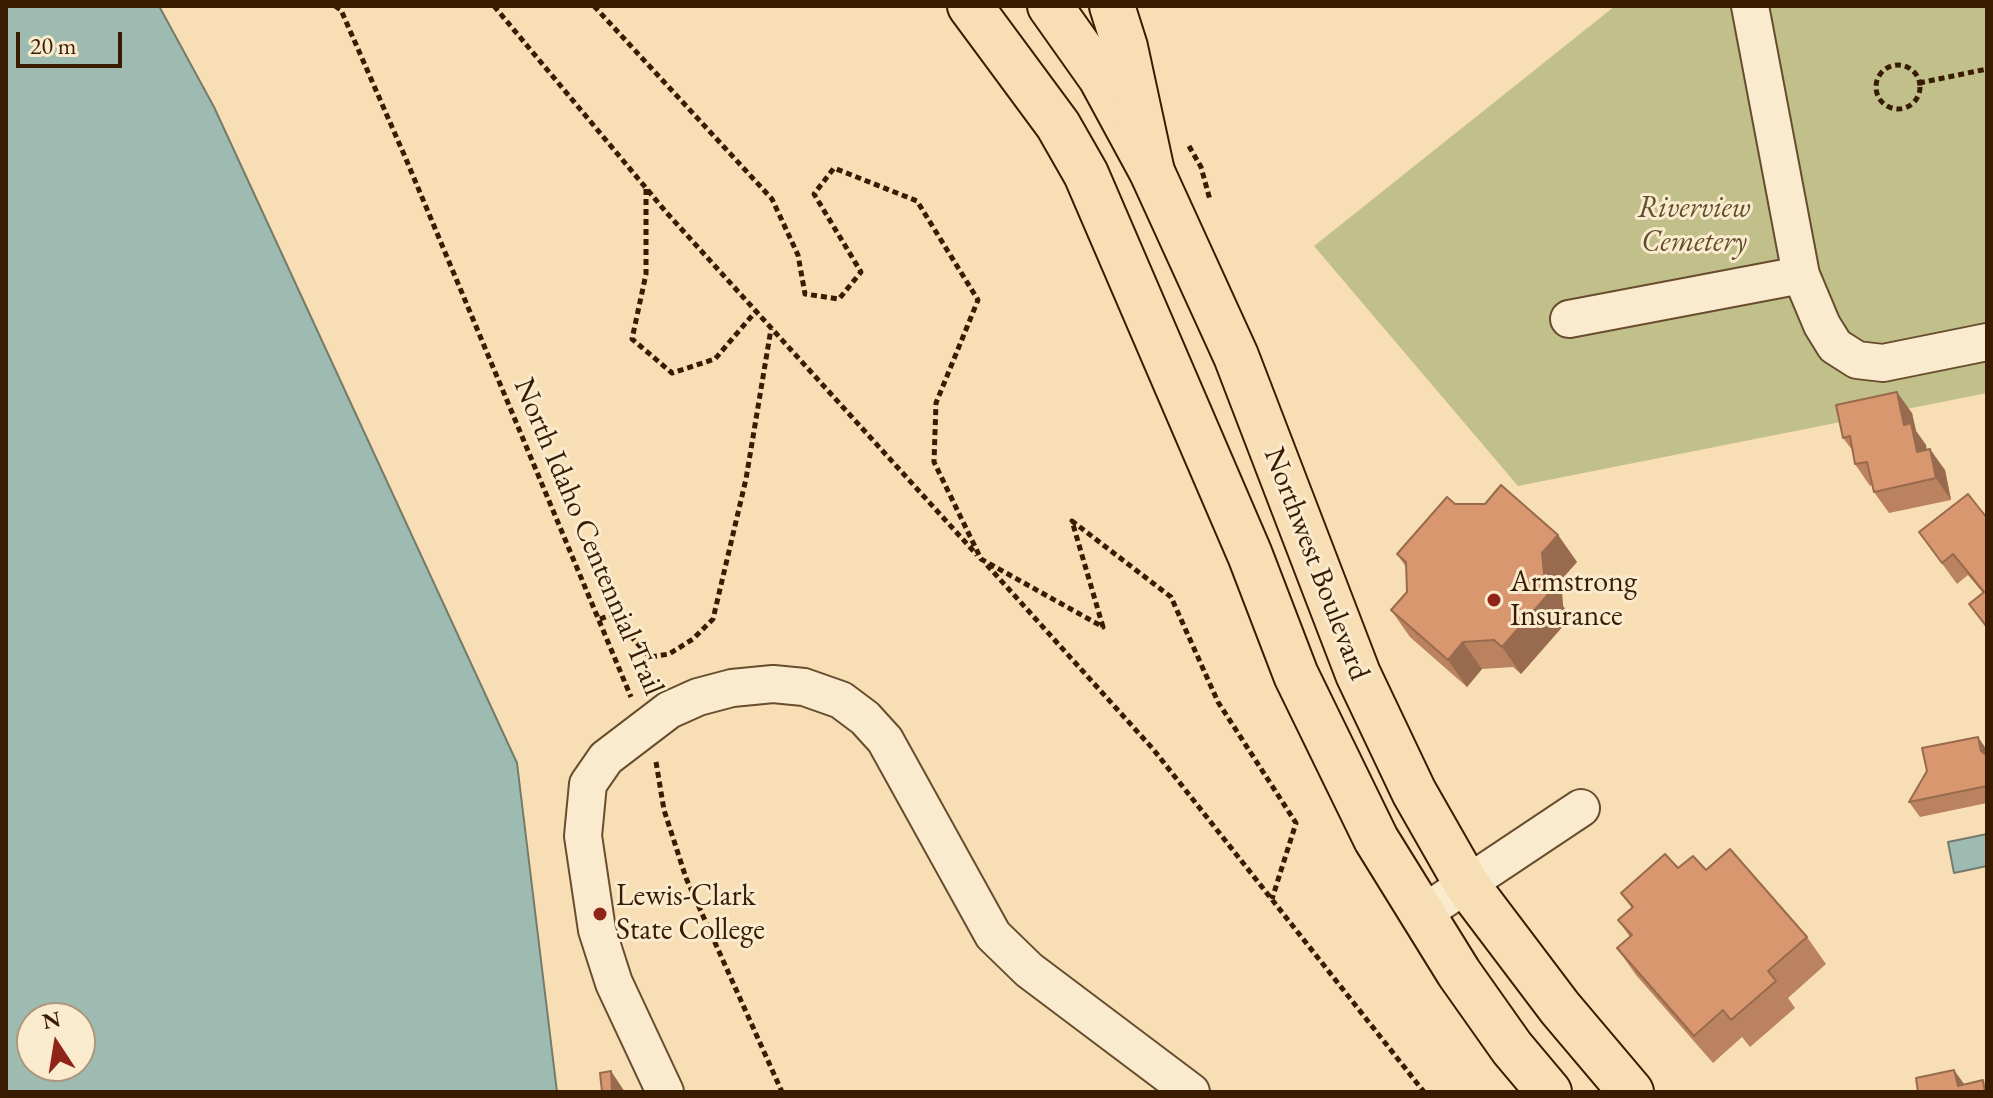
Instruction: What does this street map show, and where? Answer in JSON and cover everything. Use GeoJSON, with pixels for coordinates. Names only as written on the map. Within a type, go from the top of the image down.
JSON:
{"type":"FeatureCollection","features":[{"type":"Feature","properties":{"kind":"main road","name":"Northwest Boulevard"},"geometry":{"type":"LineString","coordinates":[[970,6],[1058,125],[1086,174],[1250,555],[1296,675],[1376,839],[1512,1048],[1549,1092]]}},
{"type":"Feature","properties":{"kind":"main road","name":"Northwest Boulevard"},"geometry":{"type":"LineString","coordinates":[[1050,6],[1101,78],[1152,172],[1236,356],[1376,716],[1467,885],[1560,1008],[1631,1092]]}},
{"type":"Feature","properties":{"kind":"main road"},"geometry":{"type":"LineString","coordinates":[[1112,6],[1125,47],[1152,172]]}},
{"type":"Feature","properties":{"kind":"lane"},"geometry":{"type":"LineString","coordinates":[[1750,6],[1801,275],[1822,325],[1835,346],[1857,360],[1883,363],[1987,342]]}},
{"type":"Feature","properties":{"kind":"lane"},"geometry":{"type":"LineString","coordinates":[[1569,319],[1801,275]]}},
{"type":"Feature","properties":{"kind":"lane"},"geometry":{"type":"LineString","coordinates":[[665,1092],[614,983],[597,930],[583,836],[588,784],[606,758],[643,727],[698,697],[732,688],[773,684],[804,687],[841,700],[865,718],[885,740],[993,935],[1029,970],[1191,1092]]}},
{"type":"Feature","properties":{"kind":"lane"},"geometry":{"type":"LineString","coordinates":[[1422,914],[1581,808]]}},
{"type":"Feature","properties":{"kind":"path","name":"North Idaho Centennial Trail"},"geometry":{"type":"LineString","coordinates":[[335,6],[341,10],[406,159],[653,747],[664,810],[686,878],[782,1092]]}},
{"type":"Feature","properties":{"kind":"path"},"geometry":{"type":"LineString","coordinates":[[494,6],[646,188],[1153,749],[1424,1092]]}},
{"type":"Feature","properties":{"kind":"path"},"geometry":{"type":"LineString","coordinates":[[594,6],[772,199],[798,255],[805,294],[839,299],[861,272],[814,194],[834,168],[917,201],[978,300],[936,403],[934,462],[981,559],[1103,627],[1072,521],[1171,597],[1218,702],[1296,823],[1272,899]]}},
{"type":"Feature","properties":{"kind":"path"},"geometry":{"type":"LineString","coordinates":[[1903,65],[1917,74],[1919,83],[1921,93],[1910,106],[1894,110],[1877,100],[1874,85],[1886,68],[1903,65]]}},
{"type":"Feature","properties":{"kind":"path"},"geometry":{"type":"LineString","coordinates":[[1919,83],[1987,69]]}},
{"type":"Feature","properties":{"kind":"path"},"geometry":{"type":"LineString","coordinates":[[1179,134],[1201,167],[1212,211]]}},
{"type":"Feature","properties":{"kind":"path"},"geometry":{"type":"LineString","coordinates":[[646,188],[646,274],[632,339],[672,373],[715,359],[756,311]]}},
{"type":"Feature","properties":{"kind":"path"},"geometry":{"type":"LineString","coordinates":[[600,619],[611,615],[650,657],[669,654],[693,639],[713,619],[746,479],[771,328]]}},
{"type":"Feature","properties":{"kind":"green space","name":"Riverview Cemetery"},"geometry":{"type":"Polygon","coordinates":[[[1615,6],[1987,6],[1987,393],[1518,486],[1314,246],[1615,6]]]}},
{"type":"Feature","properties":{"kind":"water"},"geometry":{"type":"Polygon","coordinates":[[[6,6],[159,6],[214,107],[517,763],[557,1092],[6,1092],[6,6]]]}},
{"type":"Feature","properties":{"kind":"water"},"geometry":{"type":"Polygon","coordinates":[[[1987,834],[1987,866],[1954,873],[1948,842],[1987,834]]]}},
{"type":"Feature","properties":{"kind":"building"},"geometry":{"type":"Polygon","coordinates":[[[1897,392],[1904,425],[1911,423],[1917,452],[1930,449],[1936,478],[1874,492],[1867,462],[1855,464],[1850,436],[1843,438],[1836,405],[1897,392]]]}},
{"type":"Feature","properties":{"kind":"building","name":"Armstrong Insurance"},"geometry":{"type":"Polygon","coordinates":[[[1501,485],[1558,535],[1542,553],[1545,583],[1552,590],[1502,647],[1494,640],[1463,642],[1448,660],[1391,610],[1407,592],[1406,562],[1397,554],[1447,497],[1455,504],[1485,504],[1501,485]]]}},
{"type":"Feature","properties":{"kind":"building"},"geometry":{"type":"Polygon","coordinates":[[[1968,494],[1987,518],[1987,627],[1969,604],[1984,592],[1953,554],[1942,563],[1919,532],[1968,494]]]}},
{"type":"Feature","properties":{"kind":"building"},"geometry":{"type":"Polygon","coordinates":[[[1978,737],[1981,751],[1987,756],[1987,786],[1909,802],[1927,771],[1922,748],[1978,737]]]}},
{"type":"Feature","properties":{"kind":"building"},"geometry":{"type":"Polygon","coordinates":[[[1730,849],[1807,937],[1768,971],[1776,981],[1731,1020],[1723,1010],[1694,1036],[1617,948],[1632,935],[1618,920],[1633,907],[1621,893],[1665,854],[1678,868],[1693,856],[1706,870],[1730,849]]]}},
{"type":"Feature","properties":{"kind":"building"},"geometry":{"type":"Polygon","coordinates":[[[1954,1070],[1958,1086],[1983,1080],[1985,1092],[1918,1092],[1916,1078],[1954,1070]]]}},
{"type":"Feature","properties":{"kind":"building"},"geometry":{"type":"Polygon","coordinates":[[[611,1071],[612,1092],[602,1092],[600,1073],[611,1071]]]}},
{"type":"Feature","properties":{"kind":"place","name":"Armstrong Insurance"},"geometry":{"type":"Point","coordinates":[1494,600]}},
{"type":"Feature","properties":{"kind":"place","name":"Lewis-Clark State College"},"geometry":{"type":"Point","coordinates":[600,914]}}]}
